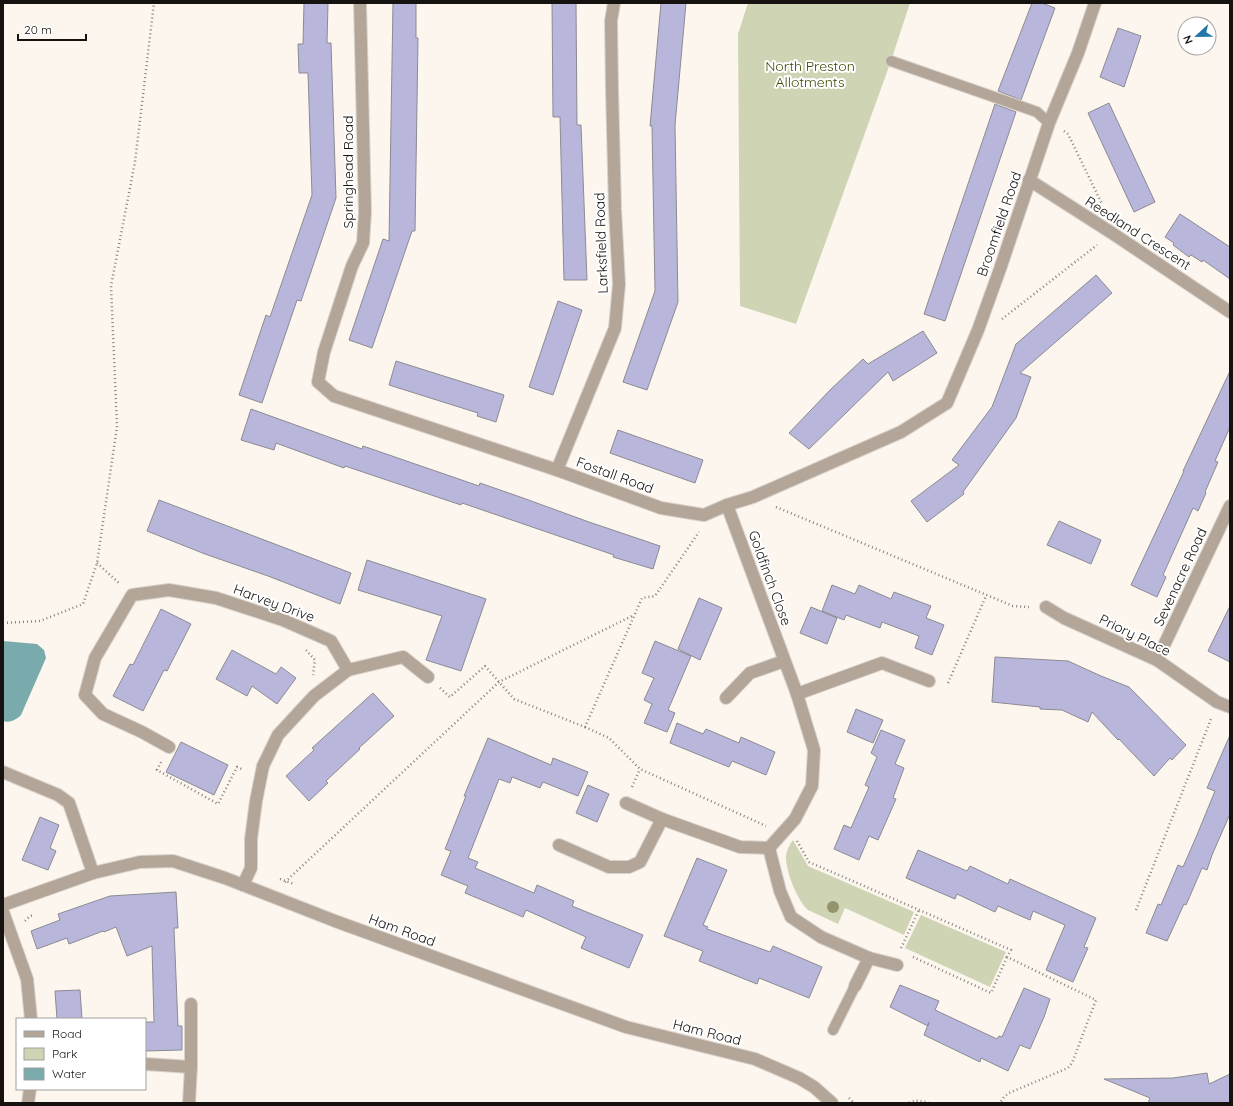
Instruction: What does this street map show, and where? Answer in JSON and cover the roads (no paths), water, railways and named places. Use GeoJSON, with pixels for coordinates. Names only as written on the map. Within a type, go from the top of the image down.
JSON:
{"type":"FeatureCollection","features":[{"type":"Feature","properties":{"kind":"street","name":"Springhead Road"},"geometry":{"type":"LineString","coordinates":[[318,382],[324,352],[352,266],[363,243],[365,212],[360,3]]}},
{"type":"Feature","properties":{"kind":"street","name":"Larksfield Road"},"geometry":{"type":"LineString","coordinates":[[557,470],[615,328],[619,284],[615,209],[612,90],[611,21],[614,3]]}},
{"type":"Feature","properties":{"kind":"street","name":"Broomfield Road"},"geometry":{"type":"LineString","coordinates":[[727,505],[753,497],[901,432],[947,403],[978,330],[1049,123],[1078,53],[1095,3]]}},
{"type":"Feature","properties":{"kind":"street","name":"Reedland Crescent"},"geometry":{"type":"LineString","coordinates":[[1029,180],[1112,233],[1230,312]]}},
{"type":"Feature","properties":{"kind":"street","name":"Fostall Road"},"geometry":{"type":"LineString","coordinates":[[318,382],[334,396],[557,470],[661,508],[704,515],[727,505]]}},
{"type":"Feature","properties":{"kind":"street","name":"Goldfinch Close"},"geometry":{"type":"LineString","coordinates":[[727,505],[797,694],[814,750],[812,786],[795,819],[769,848]]}},
{"type":"Feature","properties":{"kind":"street","name":"Sevenacre Road"},"geometry":{"type":"LineString","coordinates":[[1157,660],[1230,506]]}},
{"type":"Feature","properties":{"kind":"street","name":"Harvey Drive"},"geometry":{"type":"LineString","coordinates":[[169,747],[142,732],[103,714],[85,695],[95,658],[132,594],[169,590],[177,591],[216,598],[283,620],[332,641],[348,670]]}},
{"type":"Feature","properties":{"kind":"street","name":"Priory Place"},"geometry":{"type":"LineString","coordinates":[[1046,607],[1064,618],[1157,660],[1217,702],[1230,706]]}},
{"type":"Feature","properties":{"kind":"street"},"geometry":{"type":"LineString","coordinates":[[243,885],[251,868],[251,839],[256,801],[263,766],[278,735],[314,696],[348,670],[403,657],[428,677]]}},
{"type":"Feature","properties":{"kind":"street"},"geometry":{"type":"LineString","coordinates":[[726,698],[750,673],[784,660]]}},
{"type":"Feature","properties":{"kind":"street"},"geometry":{"type":"LineString","coordinates":[[797,694],[882,663],[929,681]]}},
{"type":"Feature","properties":{"kind":"street"},"geometry":{"type":"LineString","coordinates":[[3,772],[58,795],[69,803],[93,873]]}},
{"type":"Feature","properties":{"kind":"street"},"geometry":{"type":"LineString","coordinates":[[626,803],[662,819],[740,847],[769,848],[780,891],[792,917],[821,937],[869,958],[897,965]]}},
{"type":"Feature","properties":{"kind":"street"},"geometry":{"type":"LineString","coordinates":[[559,845],[609,867],[629,867],[640,862],[662,819]]}},
{"type":"Feature","properties":{"kind":"street","name":"Ham Road"},"geometry":{"type":"LineString","coordinates":[[3,905],[93,873],[140,862],[173,861],[225,878],[336,921],[626,1027],[755,1059],[799,1078],[814,1087],[832,1103]]}},
{"type":"Feature","properties":{"kind":"street"},"geometry":{"type":"LineString","coordinates":[[3,912],[27,979],[31,1018]]}},
{"type":"Feature","properties":{"kind":"street"},"geometry":{"type":"LineString","coordinates":[[855,986],[869,958]]}},
{"type":"Feature","properties":{"kind":"street"},"geometry":{"type":"LineString","coordinates":[[189,1103],[192,1067],[192,1004]]}},
{"type":"Feature","properties":{"kind":"street"},"geometry":{"type":"LineString","coordinates":[[146,1064],[192,1067]]}},
{"type":"Feature","properties":{"kind":"street"},"geometry":{"type":"LineString","coordinates":[[28,1103],[30,1090]]}},
{"type":"Feature","properties":{"kind":"lane"},"geometry":{"type":"LineString","coordinates":[[891,61],[1037,112],[1049,123]]}},
{"type":"Feature","properties":{"kind":"lane"},"geometry":{"type":"LineString","coordinates":[[833,1030],[855,986]]}},
{"type":"Feature","properties":{"kind":"water"},"geometry":{"type":"Polygon","coordinates":[[[3,641],[37,644],[44,650],[46,658],[21,715],[15,720],[8,722],[3,721],[3,641]]]}},
{"type":"Feature","properties":{"kind":"park label","name":"North Preston Allotments"},"geometry":{"type":"Point","coordinates":[810,74]}}]}
